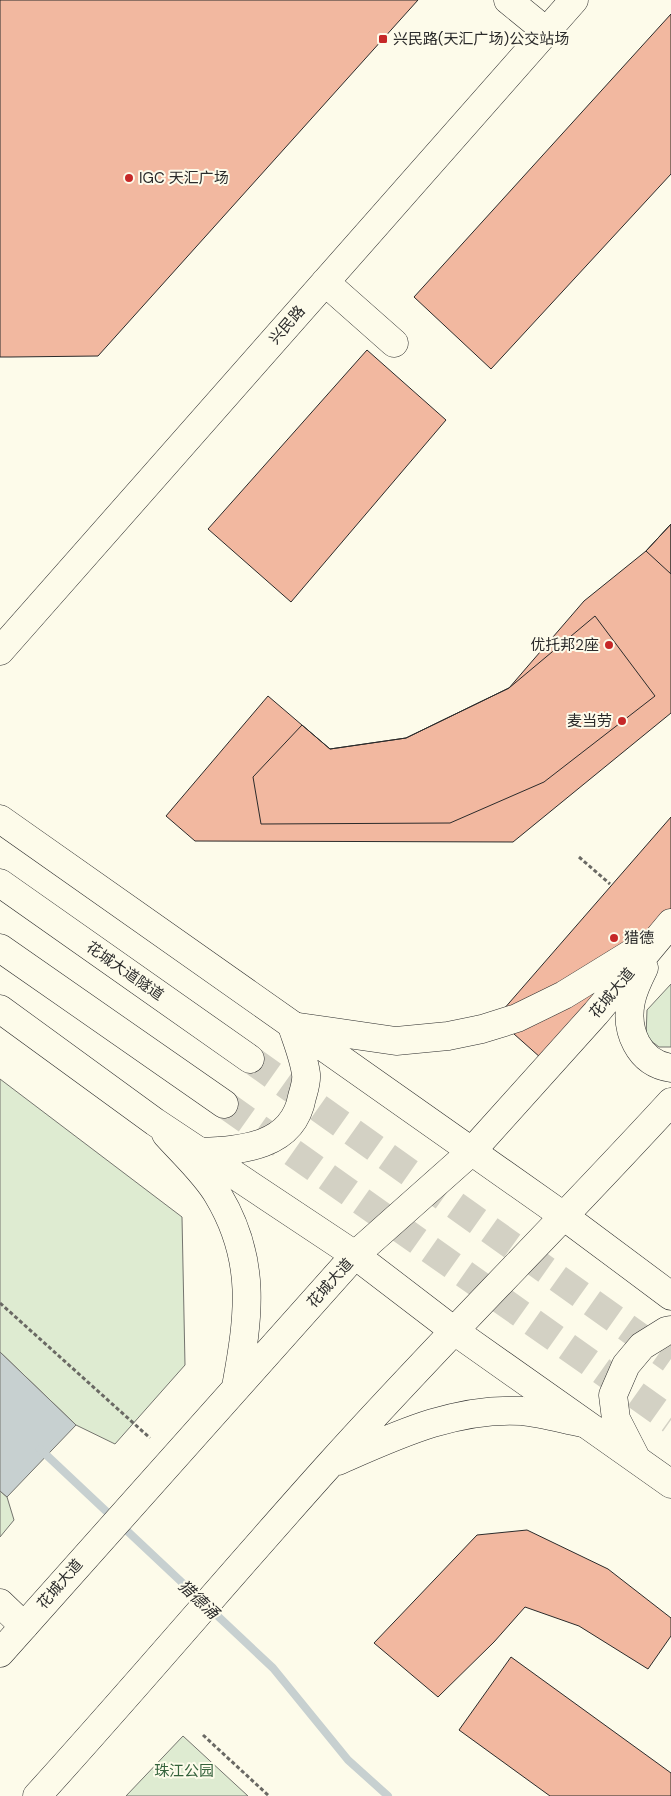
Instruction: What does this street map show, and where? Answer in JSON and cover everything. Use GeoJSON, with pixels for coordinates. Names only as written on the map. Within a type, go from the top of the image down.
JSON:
{"type":"FeatureCollection","features":[{"type":"Feature","properties":{"kind":"main road"},"geometry":{"type":"LineString","coordinates":[[508,0],[546,31]]}},
{"type":"Feature","properties":{"kind":"main road","name":"兴民路"},"geometry":{"type":"LineString","coordinates":[[0,650],[574,0]]}},
{"type":"Feature","properties":{"kind":"main road"},"geometry":{"type":"LineString","coordinates":[[325,282],[394,343]]}},
{"type":"Feature","properties":{"kind":"main road"},"geometry":{"type":"LineString","coordinates":[[0,819],[565,1217],[671,1296]]}},
{"type":"Feature","properties":{"kind":"main road","name":"花城大道隧道"},"geometry":{"type":"LineString","coordinates":[[0,883],[250,1059]]}},
{"type":"Feature","properties":{"kind":"main road"},"geometry":{"type":"LineString","coordinates":[[292,1026],[396,1041],[448,1036],[482,1029],[517,1018],[556,999],[666,930]]}},
{"type":"Feature","properties":{"kind":"main road"},"geometry":{"type":"LineString","coordinates":[[666,930],[640,976],[631,1000],[629,1023],[635,1044],[646,1058],[671,1068]]}},
{"type":"Feature","properties":{"kind":"main road","name":"花城大道"},"geometry":{"type":"LineString","coordinates":[[0,1653],[355,1255],[471,1152],[596,1013],[666,930]]}},
{"type":"Feature","properties":{"kind":"main road"},"geometry":{"type":"LineString","coordinates":[[0,948],[224,1104]]}},
{"type":"Feature","properties":{"kind":"main road"},"geometry":{"type":"LineString","coordinates":[[0,1009],[155,1122],[355,1255],[454,1330],[671,1484]]}},
{"type":"Feature","properties":{"kind":"main road"},"geometry":{"type":"LineString","coordinates":[[201,1152],[241,1150],[261,1144],[284,1132],[300,1110],[306,1076],[292,1026]]}},
{"type":"Feature","properties":{"kind":"main road"},"geometry":{"type":"LineString","coordinates":[[37,1796],[330,1464],[454,1330],[565,1217],[671,1102]]}},
{"type":"Feature","properties":{"kind":"main road"},"geometry":{"type":"LineString","coordinates":[[155,1122],[218,1193],[239,1238],[248,1287],[244,1342],[236,1387]]}},
{"type":"Feature","properties":{"kind":"main road"},"geometry":{"type":"LineString","coordinates":[[638,1461],[616,1419],[613,1395],[626,1365],[642,1346],[666,1331],[671,1330]]}},
{"type":"Feature","properties":{"kind":"main road"},"geometry":{"type":"LineString","coordinates":[[330,1464],[416,1427],[475,1413],[523,1411],[583,1423]]}},
{"type":"Feature","properties":{"kind":"main road"},"geometry":{"type":"LineString","coordinates":[[0,1603],[24,1626]]}},
{"type":"Feature","properties":{"kind":"path"},"geometry":{"type":"LineString","coordinates":[[578,857],[610,884]]}},
{"type":"Feature","properties":{"kind":"path"},"geometry":{"type":"LineString","coordinates":[[0,1303],[150,1438]]}},
{"type":"Feature","properties":{"kind":"path"},"geometry":{"type":"LineString","coordinates":[[203,1735],[269,1796]]}},
{"type":"Feature","properties":{"kind":"green space"},"geometry":{"type":"Polygon","coordinates":[[[671,984],[671,1047],[659,1047],[646,1037],[647,1010],[671,984]]]}},
{"type":"Feature","properties":{"kind":"green space"},"geometry":{"type":"Polygon","coordinates":[[[0,1079],[182,1217],[185,1365],[115,1444],[76,1425],[0,1352],[0,1079]]]}},
{"type":"Feature","properties":{"kind":"green space"},"geometry":{"type":"Polygon","coordinates":[[[0,1491],[7,1497],[14,1520],[0,1537],[0,1491]]]}},
{"type":"Feature","properties":{"kind":"green space","name":"珠江公园"},"geometry":{"type":"Polygon","coordinates":[[[183,1736],[248,1796],[126,1796],[183,1736]]]}},
{"type":"Feature","properties":{"kind":"shaded area"},"geometry":{"type":"Polygon","coordinates":[[[0,1352],[76,1425],[7,1497],[0,1491],[0,1352]]]}},
{"type":"Feature","properties":{"kind":"building","name":"IGC 天汇广场"},"geometry":{"type":"Polygon","coordinates":[[[0,0],[418,0],[98,356],[0,357],[0,0]]]}},
{"type":"Feature","properties":{"kind":"building"},"geometry":{"type":"Polygon","coordinates":[[[671,14],[671,174],[491,369],[414,297],[671,14]]]}},
{"type":"Feature","properties":{"kind":"building"},"geometry":{"type":"Polygon","coordinates":[[[367,350],[446,420],[291,602],[208,529],[367,350]]]}},
{"type":"Feature","properties":{"kind":"building","name":"优托邦2座"},"geometry":{"type":"Polygon","coordinates":[[[671,524],[671,713],[513,842],[195,841],[166,816],[268,696],[330,749],[406,738],[509,688],[584,601],[646,551],[671,524]]]}},
{"type":"Feature","properties":{"kind":"building"},"geometry":{"type":"Polygon","coordinates":[[[671,524],[671,574],[646,551],[671,524]]]}},
{"type":"Feature","properties":{"kind":"building"},"geometry":{"type":"Polygon","coordinates":[[[595,616],[655,696],[544,782],[450,823],[261,824],[253,777],[302,725],[330,749],[406,738],[509,688],[595,616]]]}},
{"type":"Feature","properties":{"kind":"building","name":"猎德"},"geometry":{"type":"Polygon","coordinates":[[[671,817],[671,928],[550,1066],[496,1018],[671,817]]]}},
{"type":"Feature","properties":{"kind":"building"},"geometry":{"type":"Polygon","coordinates":[[[527,1530],[608,1569],[671,1618],[671,1636],[648,1669],[579,1626],[525,1607],[494,1642],[438,1697],[374,1643],[477,1535],[527,1530]]]}},
{"type":"Feature","properties":{"kind":"building"},"geometry":{"type":"Polygon","coordinates":[[[511,1657],[671,1773],[671,1796],[550,1796],[459,1730],[511,1657]]]}},
{"type":"Feature","properties":{"kind":"waterway","name":"猎德涌"},"geometry":{"type":"LineString","coordinates":[[40,1449],[273,1668],[348,1760],[388,1796]]}},
{"type":"Feature","properties":{"kind":"tunnel"},"geometry":{"type":"LineString","coordinates":[[250,1059],[671,1359]]}},
{"type":"Feature","properties":{"kind":"tunnel"},"geometry":{"type":"LineString","coordinates":[[224,1104],[671,1420]]}},
{"type":"Feature","properties":{"kind":"place","name":"兴民路(天汇广场)公交站场"},"geometry":{"type":"Point","coordinates":[383,39]}},
{"type":"Feature","properties":{"kind":"place","name":"IGC 天汇广场"},"geometry":{"type":"Point","coordinates":[129,178]}},
{"type":"Feature","properties":{"kind":"place","name":"优托邦2座"},"geometry":{"type":"Point","coordinates":[609,645]}},
{"type":"Feature","properties":{"kind":"place","name":"麦当劳"},"geometry":{"type":"Point","coordinates":[622,721]}},
{"type":"Feature","properties":{"kind":"place","name":"猎德"},"geometry":{"type":"Point","coordinates":[614,938]}}]}
